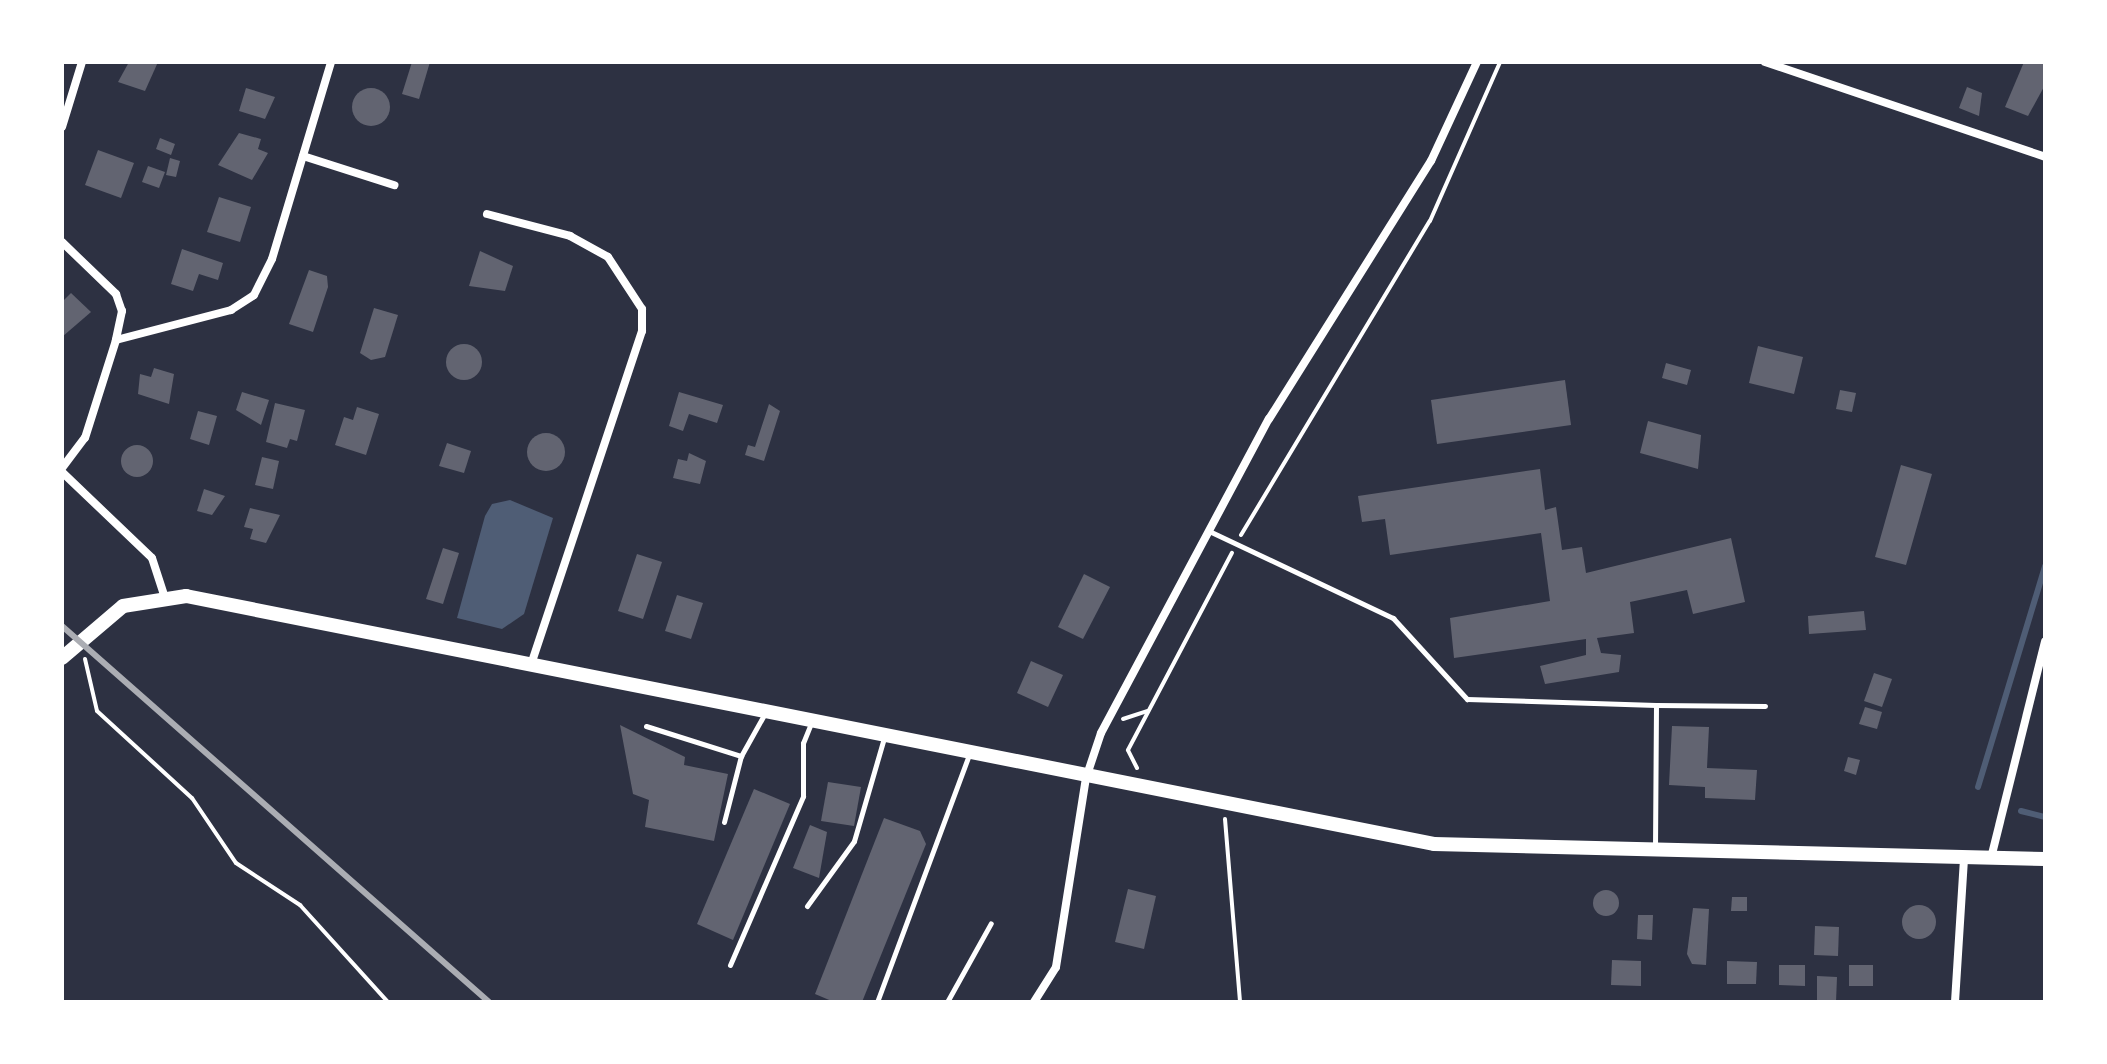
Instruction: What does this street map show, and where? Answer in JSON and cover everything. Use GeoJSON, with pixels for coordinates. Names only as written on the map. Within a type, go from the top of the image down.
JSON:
{"type":"FeatureCollection","features":[{"type":"Feature","properties":{"kind":"street"},"geometry":{"type":"LineString","coordinates":[[62,127],[82,62]]}},
{"type":"Feature","properties":{"kind":"street"},"geometry":{"type":"LineString","coordinates":[[116,340],[231,310],[254,295],[303,156],[331,62]]}},
{"type":"Feature","properties":{"kind":"street"},"geometry":{"type":"LineString","coordinates":[[1034,1002],[1056,967],[1086,778],[1108,720],[1269,419],[1431,161],[1477,62]]}},
{"type":"Feature","properties":{"kind":"street"},"geometry":{"type":"LineString","coordinates":[[1765,62],[2045,157]]}},
{"type":"Feature","properties":{"kind":"street"},"geometry":{"type":"LineString","coordinates":[[303,156],[394,185]]}},
{"type":"Feature","properties":{"kind":"street"},"geometry":{"type":"LineString","coordinates":[[487,214],[570,236],[608,257],[642,309],[642,331],[531,664]]}},
{"type":"Feature","properties":{"kind":"street"},"geometry":{"type":"LineString","coordinates":[[62,242],[116,294],[122,311],[85,438],[62,470],[152,558],[164,595]]}},
{"type":"Feature","properties":{"kind":"street"},"geometry":{"type":"LineString","coordinates":[[62,658],[123,606],[164,595],[531,664],[1086,778],[1434,844],[1655,852],[2045,859]]}},
{"type":"Feature","properties":{"kind":"street"},"geometry":{"type":"LineString","coordinates":[[1991,859],[2045,642]]}},
{"type":"Feature","properties":{"kind":"street"},"geometry":{"type":"LineString","coordinates":[[1955,1002],[1964,858]]}},
{"type":"Feature","properties":{"kind":"lane"},"geometry":{"type":"LineString","coordinates":[[1208,531],[1393,618],[1467,699],[1765,706]]}},
{"type":"Feature","properties":{"kind":"lane"},"geometry":{"type":"LineString","coordinates":[[1655,852],[1656,705]]}},
{"type":"Feature","properties":{"kind":"lane"},"geometry":{"type":"LineString","coordinates":[[724,822],[741,756],[765,712]]}},
{"type":"Feature","properties":{"kind":"lane"},"geometry":{"type":"LineString","coordinates":[[730,965],[803,796],[803,743],[811,722]]}},
{"type":"Feature","properties":{"kind":"lane"},"geometry":{"type":"LineString","coordinates":[[646,726],[741,756]]}},
{"type":"Feature","properties":{"kind":"lane"},"geometry":{"type":"LineString","coordinates":[[807,906],[854,841],[884,737]]}},
{"type":"Feature","properties":{"kind":"lane"},"geometry":{"type":"LineString","coordinates":[[877,1002],[969,754]]}},
{"type":"Feature","properties":{"kind":"lane"},"geometry":{"type":"LineString","coordinates":[[947,1002],[991,923]]}},
{"type":"Feature","properties":{"kind":"path"},"geometry":{"type":"LineString","coordinates":[[1245,527],[1430,221],[1500,62]]}},
{"type":"Feature","properties":{"kind":"path"},"geometry":{"type":"LineString","coordinates":[[1154,791],[1158,776],[1135,767],[1128,750],[1229,559]]}},
{"type":"Feature","properties":{"kind":"path"},"geometry":{"type":"LineString","coordinates":[[77,643],[97,711],[192,798],[236,863],[300,905],[388,1002]]}},
{"type":"Feature","properties":{"kind":"path"},"geometry":{"type":"LineString","coordinates":[[1108,720],[1119,724],[1148,711]]}},
{"type":"Feature","properties":{"kind":"path"},"geometry":{"type":"LineString","coordinates":[[1223,805],[1240,1002]]}},
{"type":"Feature","properties":{"kind":"water"},"geometry":{"type":"Polygon","coordinates":[[[510,500],[553,518],[524,614],[502,629],[457,618],[485,516],[492,504],[510,500]]]}},
{"type":"Feature","properties":{"kind":"building"},"geometry":{"type":"Polygon","coordinates":[[[129,62],[158,62],[145,91],[118,82],[129,62]]]}},
{"type":"Feature","properties":{"kind":"building"},"geometry":{"type":"Polygon","coordinates":[[[412,62],[430,62],[419,99],[402,94],[412,62]]]}},
{"type":"Feature","properties":{"kind":"building"},"geometry":{"type":"Polygon","coordinates":[[[2024,62],[2045,64],[2045,85],[2028,116],[2005,107],[2024,62]]]}},
{"type":"Feature","properties":{"kind":"building"},"geometry":{"type":"Polygon","coordinates":[[[1967,87],[1982,93],[1979,116],[1959,108],[1967,87]]]}},
{"type":"Feature","properties":{"kind":"building"},"geometry":{"type":"Polygon","coordinates":[[[246,88],[275,97],[265,119],[239,111],[246,88]]]}},
{"type":"Feature","properties":{"kind":"building"},"geometry":{"type":"Polygon","coordinates":[[[371,88],[385,93],[390,107],[385,121],[371,126],[357,121],[352,107],[357,93],[371,88]]]}},
{"type":"Feature","properties":{"kind":"building"},"geometry":{"type":"Polygon","coordinates":[[[239,133],[261,139],[258,149],[268,153],[252,180],[218,165],[239,133]]]}},
{"type":"Feature","properties":{"kind":"building"},"geometry":{"type":"Polygon","coordinates":[[[160,138],[175,144],[171,155],[156,149],[160,138]]]}},
{"type":"Feature","properties":{"kind":"building"},"geometry":{"type":"Polygon","coordinates":[[[98,150],[134,163],[121,198],[85,185],[98,150]]]}},
{"type":"Feature","properties":{"kind":"building"},"geometry":{"type":"Polygon","coordinates":[[[170,158],[180,161],[176,177],[166,175],[170,158]]]}},
{"type":"Feature","properties":{"kind":"building"},"geometry":{"type":"Polygon","coordinates":[[[148,166],[165,172],[159,188],[142,182],[148,166]]]}},
{"type":"Feature","properties":{"kind":"building"},"geometry":{"type":"Polygon","coordinates":[[[219,197],[251,207],[240,242],[207,232],[219,197]]]}},
{"type":"Feature","properties":{"kind":"building"},"geometry":{"type":"Polygon","coordinates":[[[182,249],[223,263],[218,280],[199,274],[193,291],[171,284],[182,249]]]}},
{"type":"Feature","properties":{"kind":"building"},"geometry":{"type":"Polygon","coordinates":[[[480,251],[513,266],[505,291],[469,286],[480,251]]]}},
{"type":"Feature","properties":{"kind":"building"},"geometry":{"type":"Polygon","coordinates":[[[309,270],[327,276],[328,287],[313,332],[289,324],[309,270]]]}},
{"type":"Feature","properties":{"kind":"building"},"geometry":{"type":"Polygon","coordinates":[[[71,293],[91,312],[62,337],[62,302],[71,293]]]}},
{"type":"Feature","properties":{"kind":"building"},"geometry":{"type":"Polygon","coordinates":[[[374,308],[398,315],[385,357],[371,360],[360,353],[374,308]]]}},
{"type":"Feature","properties":{"kind":"building"},"geometry":{"type":"Polygon","coordinates":[[[464,344],[477,349],[482,362],[477,375],[464,380],[451,375],[446,362],[451,349],[464,344]]]}},
{"type":"Feature","properties":{"kind":"building"},"geometry":{"type":"Polygon","coordinates":[[[1758,346],[1803,357],[1794,394],[1749,383],[1758,346]]]}},
{"type":"Feature","properties":{"kind":"building"},"geometry":{"type":"Polygon","coordinates":[[[1666,363],[1691,370],[1687,385],[1662,378],[1666,363]]]}},
{"type":"Feature","properties":{"kind":"building"},"geometry":{"type":"Polygon","coordinates":[[[154,368],[174,374],[169,404],[138,394],[140,374],[151,377],[154,368]]]}},
{"type":"Feature","properties":{"kind":"building"},"geometry":{"type":"Polygon","coordinates":[[[1565,380],[1571,425],[1437,444],[1431,400],[1565,380]]]}},
{"type":"Feature","properties":{"kind":"building"},"geometry":{"type":"Polygon","coordinates":[[[1840,390],[1856,393],[1852,412],[1836,409],[1840,390]]]}},
{"type":"Feature","properties":{"kind":"building"},"geometry":{"type":"Polygon","coordinates":[[[242,392],[269,400],[261,425],[236,410],[242,392]]]}},
{"type":"Feature","properties":{"kind":"building"},"geometry":{"type":"Polygon","coordinates":[[[679,392],[723,405],[717,423],[689,414],[683,431],[669,426],[679,392]]]}},
{"type":"Feature","properties":{"kind":"building"},"geometry":{"type":"Polygon","coordinates":[[[275,403],[305,410],[297,441],[290,439],[287,448],[266,442],[275,403]]]}},
{"type":"Feature","properties":{"kind":"building"},"geometry":{"type":"Polygon","coordinates":[[[769,404],[780,411],[764,461],[745,455],[748,445],[755,447],[769,404]]]}},
{"type":"Feature","properties":{"kind":"building"},"geometry":{"type":"Polygon","coordinates":[[[357,407],[379,414],[366,455],[335,445],[344,417],[353,420],[357,407]]]}},
{"type":"Feature","properties":{"kind":"building"},"geometry":{"type":"Polygon","coordinates":[[[198,411],[217,416],[209,445],[190,439],[198,411]]]}},
{"type":"Feature","properties":{"kind":"building"},"geometry":{"type":"Polygon","coordinates":[[[1648,421],[1701,435],[1698,469],[1640,453],[1648,421]]]}},
{"type":"Feature","properties":{"kind":"building"},"geometry":{"type":"Polygon","coordinates":[[[546,433],[559,439],[565,452],[559,465],[546,471],[533,465],[527,452],[533,439],[546,433]]]}},
{"type":"Feature","properties":{"kind":"building"},"geometry":{"type":"Polygon","coordinates":[[[447,443],[471,451],[464,473],[439,466],[447,443]]]}},
{"type":"Feature","properties":{"kind":"building"},"geometry":{"type":"Polygon","coordinates":[[[137,445],[148,450],[153,461],[148,472],[137,477],[126,472],[121,461],[126,450],[137,445]]]}},
{"type":"Feature","properties":{"kind":"building"},"geometry":{"type":"Polygon","coordinates":[[[689,453],[706,461],[700,484],[673,478],[678,459],[687,461],[689,453]]]}},
{"type":"Feature","properties":{"kind":"building"},"geometry":{"type":"Polygon","coordinates":[[[262,457],[279,461],[273,489],[255,485],[262,457]]]}},
{"type":"Feature","properties":{"kind":"building"},"geometry":{"type":"Polygon","coordinates":[[[1901,465],[1932,474],[1906,565],[1875,557],[1901,465]]]}},
{"type":"Feature","properties":{"kind":"building"},"geometry":{"type":"Polygon","coordinates":[[[1540,469],[1545,510],[1556,507],[1562,550],[1582,547],[1586,573],[1731,538],[1745,602],[1693,614],[1687,590],[1630,602],[1634,633],[1597,638],[1601,653],[1621,655],[1619,672],[1545,684],[1540,666],[1586,655],[1586,639],[1454,658],[1450,618],[1550,601],[1541,533],[1390,555],[1385,519],[1362,522],[1358,496],[1540,469]]]}},
{"type":"Feature","properties":{"kind":"building"},"geometry":{"type":"Polygon","coordinates":[[[204,489],[225,496],[212,515],[197,511],[204,489]]]}},
{"type":"Feature","properties":{"kind":"building"},"geometry":{"type":"Polygon","coordinates":[[[250,508],[280,515],[266,543],[250,539],[253,529],[244,527],[250,508]]]}},
{"type":"Feature","properties":{"kind":"building"},"geometry":{"type":"Polygon","coordinates":[[[443,548],[459,553],[443,604],[426,599],[443,548]]]}},
{"type":"Feature","properties":{"kind":"building"},"geometry":{"type":"Polygon","coordinates":[[[637,554],[662,562],[643,619],[618,611],[637,554]]]}},
{"type":"Feature","properties":{"kind":"building"},"geometry":{"type":"Polygon","coordinates":[[[1084,574],[1110,587],[1083,639],[1058,627],[1084,574]]]}},
{"type":"Feature","properties":{"kind":"building"},"geometry":{"type":"Polygon","coordinates":[[[677,595],[703,603],[691,639],[665,631],[677,595]]]}},
{"type":"Feature","properties":{"kind":"building"},"geometry":{"type":"Polygon","coordinates":[[[1864,611],[1866,630],[1809,634],[1808,616],[1864,611]]]}},
{"type":"Feature","properties":{"kind":"building"},"geometry":{"type":"Polygon","coordinates":[[[1031,661],[1063,675],[1048,707],[1017,693],[1031,661]]]}},
{"type":"Feature","properties":{"kind":"building"},"geometry":{"type":"Polygon","coordinates":[[[1874,673],[1892,679],[1882,707],[1864,701],[1874,673]]]}},
{"type":"Feature","properties":{"kind":"building"},"geometry":{"type":"Polygon","coordinates":[[[1865,707],[1882,712],[1877,729],[1859,724],[1865,707]]]}},
{"type":"Feature","properties":{"kind":"building"},"geometry":{"type":"Polygon","coordinates":[[[620,725],[685,757],[684,765],[728,774],[714,841],[645,827],[649,800],[633,794],[620,725]]]}},
{"type":"Feature","properties":{"kind":"building"},"geometry":{"type":"Polygon","coordinates":[[[1672,726],[1709,727],[1707,768],[1757,770],[1755,800],[1705,798],[1705,787],[1669,785],[1672,726]]]}},
{"type":"Feature","properties":{"kind":"building"},"geometry":{"type":"Polygon","coordinates":[[[1848,757],[1860,760],[1856,775],[1844,771],[1848,757]]]}},
{"type":"Feature","properties":{"kind":"building"},"geometry":{"type":"Polygon","coordinates":[[[828,782],[861,787],[854,826],[821,821],[828,782]]]}},
{"type":"Feature","properties":{"kind":"building"},"geometry":{"type":"Polygon","coordinates":[[[754,789],[790,804],[733,940],[697,924],[754,789]]]}},
{"type":"Feature","properties":{"kind":"building"},"geometry":{"type":"Polygon","coordinates":[[[884,818],[920,831],[926,844],[862,1002],[834,1002],[815,994],[884,818]]]}},
{"type":"Feature","properties":{"kind":"building"},"geometry":{"type":"Polygon","coordinates":[[[810,825],[827,832],[819,878],[793,868],[810,825]]]}},
{"type":"Feature","properties":{"kind":"building"},"geometry":{"type":"Polygon","coordinates":[[[1128,889],[1156,896],[1144,949],[1115,942],[1128,889]]]}},
{"type":"Feature","properties":{"kind":"building"},"geometry":{"type":"Polygon","coordinates":[[[1606,890],[1615,894],[1619,903],[1615,912],[1606,916],[1597,912],[1593,903],[1597,894],[1606,890]]]}},
{"type":"Feature","properties":{"kind":"building"},"geometry":{"type":"Polygon","coordinates":[[[1732,897],[1747,897],[1747,911],[1731,911],[1732,897]]]}},
{"type":"Feature","properties":{"kind":"building"},"geometry":{"type":"Polygon","coordinates":[[[1919,905],[1931,910],[1936,922],[1931,934],[1919,939],[1907,934],[1902,922],[1907,910],[1919,905]]]}},
{"type":"Feature","properties":{"kind":"building"},"geometry":{"type":"Polygon","coordinates":[[[1693,908],[1709,909],[1706,965],[1692,964],[1687,954],[1693,908]]]}},
{"type":"Feature","properties":{"kind":"building"},"geometry":{"type":"Polygon","coordinates":[[[1638,915],[1653,915],[1652,940],[1637,939],[1638,915]]]}},
{"type":"Feature","properties":{"kind":"building"},"geometry":{"type":"Polygon","coordinates":[[[1815,926],[1839,927],[1838,956],[1814,955],[1815,926]]]}},
{"type":"Feature","properties":{"kind":"building"},"geometry":{"type":"Polygon","coordinates":[[[1612,960],[1641,961],[1641,986],[1611,985],[1612,960]]]}},
{"type":"Feature","properties":{"kind":"building"},"geometry":{"type":"Polygon","coordinates":[[[1727,961],[1757,962],[1756,984],[1727,984],[1727,961]]]}},
{"type":"Feature","properties":{"kind":"building"},"geometry":{"type":"Polygon","coordinates":[[[1779,965],[1805,965],[1805,986],[1779,985],[1779,965]]]}},
{"type":"Feature","properties":{"kind":"building"},"geometry":{"type":"Polygon","coordinates":[[[1849,965],[1873,965],[1873,986],[1849,986],[1849,965]]]}},
{"type":"Feature","properties":{"kind":"building"},"geometry":{"type":"Polygon","coordinates":[[[1817,976],[1837,977],[1836,1002],[1817,1002],[1817,976]]]}},
{"type":"Feature","properties":{"kind":"waterway"},"geometry":{"type":"LineString","coordinates":[[1978,787],[2045,566]]}},
{"type":"Feature","properties":{"kind":"waterway"},"geometry":{"type":"LineString","coordinates":[[2021,811],[2045,817]]}},
{"type":"Feature","properties":{"kind":"railway"},"geometry":{"type":"LineString","coordinates":[[62,626],[489,1002]]}}]}
